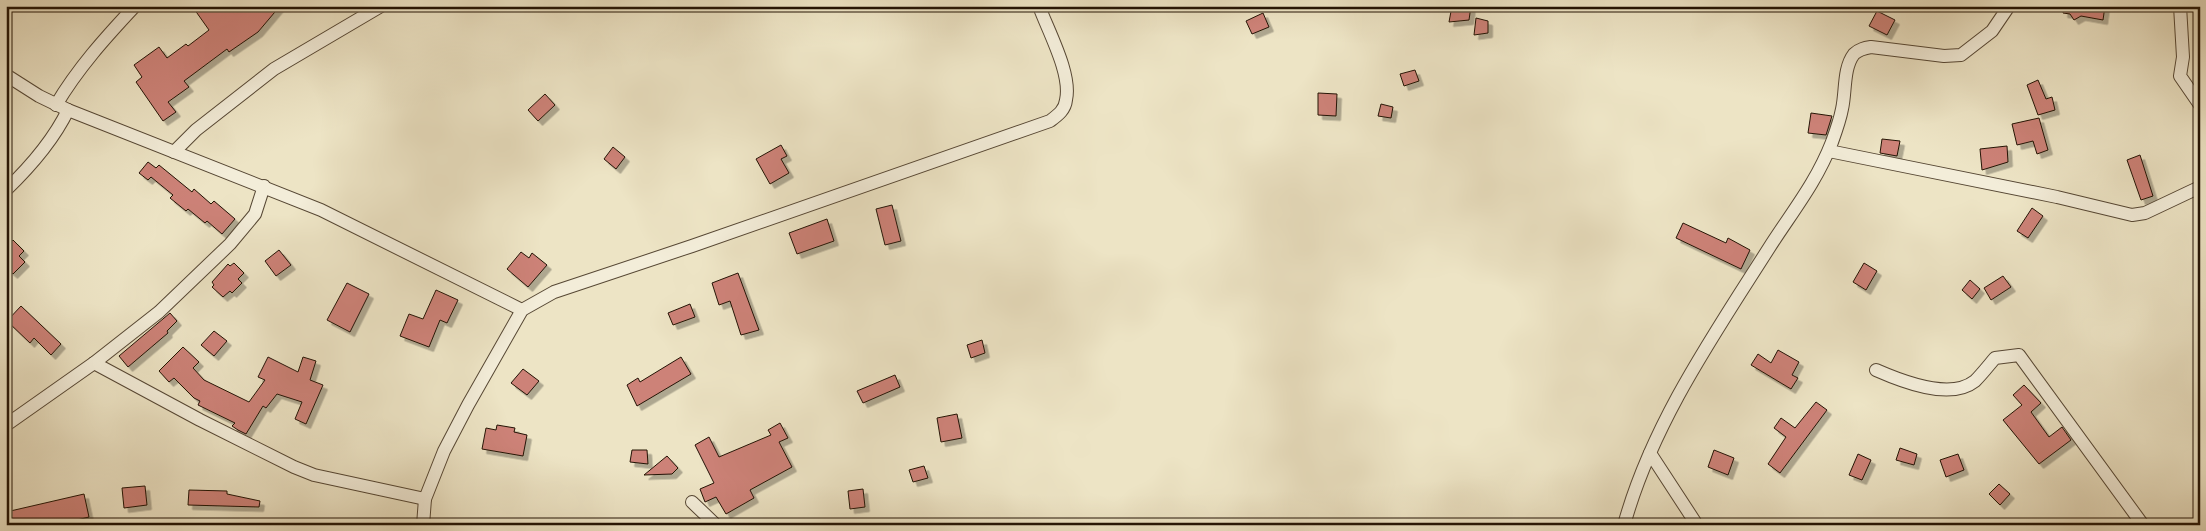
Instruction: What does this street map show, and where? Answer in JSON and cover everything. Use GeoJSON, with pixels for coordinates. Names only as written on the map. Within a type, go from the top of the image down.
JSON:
{"type":"FeatureCollection","features":[{"type":"Feature","properties":{"kind":"street"},"geometry":{"type":"LineString","coordinates":[[6,190],[29,168],[59,127],[62,107],[71,79],[89,56],[135,6]]}},
{"type":"Feature","properties":{"kind":"street"},"geometry":{"type":"LineString","coordinates":[[174,152],[196,130],[274,69],[381,6]]}},
{"type":"Feature","properties":{"kind":"street"},"geometry":{"type":"LineString","coordinates":[[423,525],[425,499],[444,451],[522,310],[554,292],[1050,122],[1061,113],[1066,102],[1067,90],[1065,74],[1039,6]]}},
{"type":"Feature","properties":{"kind":"street"},"geometry":{"type":"LineString","coordinates":[[1624,525],[1641,472],[1684,384],[1782,227],[1811,187],[1829,151],[1842,110],[1850,63],[1854,55],[1861,49],[1871,47],[1944,56],[1961,55],[1992,31],[2009,6]]}},
{"type":"Feature","properties":{"kind":"street"},"geometry":{"type":"LineString","coordinates":[[2180,6],[2183,57],[2180,76],[2200,105]]}},
{"type":"Feature","properties":{"kind":"street"},"geometry":{"type":"LineString","coordinates":[[6,74],[62,107],[264,186],[330,214],[522,310]]}},
{"type":"Feature","properties":{"kind":"street"},"geometry":{"type":"LineString","coordinates":[[1829,151],[2057,197],[2132,215],[2145,212],[2200,187]]}},
{"type":"Feature","properties":{"kind":"street"},"geometry":{"type":"LineString","coordinates":[[6,425],[94,363],[159,312],[230,244],[255,214],[264,186]]}},
{"type":"Feature","properties":{"kind":"street"},"geometry":{"type":"LineString","coordinates":[[1876,370],[1906,383],[1951,390],[1974,382],[1995,358],[2018,355],[2143,525]]}},
{"type":"Feature","properties":{"kind":"street"},"geometry":{"type":"LineString","coordinates":[[94,363],[200,420],[294,467],[314,474],[425,499]]}},
{"type":"Feature","properties":{"kind":"street"},"geometry":{"type":"LineString","coordinates":[[1650,453],[1697,525]]}},
{"type":"Feature","properties":{"kind":"street"},"geometry":{"type":"LineString","coordinates":[[692,502],[715,524]]}},
{"type":"Feature","properties":{"kind":"building"},"geometry":{"type":"Polygon","coordinates":[[[192,6],[280,6],[258,32],[229,52],[227,49],[184,81],[189,87],[168,102],[176,112],[163,121],[136,82],[142,77],[134,65],[159,47],[167,58],[186,44],[188,46],[209,30],[192,6]]]}},
{"type":"Feature","properties":{"kind":"building"},"geometry":{"type":"Polygon","coordinates":[[[1452,6],[1471,6],[1469,20],[1449,22],[1452,6]]]}},
{"type":"Feature","properties":{"kind":"building"},"geometry":{"type":"Polygon","coordinates":[[[2064,6],[2105,6],[2103,20],[2081,16],[2074,20],[2070,14],[2063,13],[2064,6]]]}},
{"type":"Feature","properties":{"kind":"building"},"geometry":{"type":"Polygon","coordinates":[[[1877,11],[1895,20],[1887,35],[1869,26],[1877,11]]]}},
{"type":"Feature","properties":{"kind":"building"},"geometry":{"type":"Polygon","coordinates":[[[1263,13],[1269,27],[1252,34],[1246,21],[1263,13]]]}},
{"type":"Feature","properties":{"kind":"building"},"geometry":{"type":"Polygon","coordinates":[[[1476,18],[1488,21],[1488,33],[1474,35],[1476,18]]]}},
{"type":"Feature","properties":{"kind":"building"},"geometry":{"type":"Polygon","coordinates":[[[1415,70],[1419,81],[1404,86],[1400,74],[1415,70]]]}},
{"type":"Feature","properties":{"kind":"building"},"geometry":{"type":"Polygon","coordinates":[[[2038,80],[2046,99],[2052,97],[2055,110],[2038,115],[2027,85],[2038,80]]]}},
{"type":"Feature","properties":{"kind":"building"},"geometry":{"type":"Polygon","coordinates":[[[1318,93],[1337,94],[1336,116],[1318,115],[1318,93]]]}},
{"type":"Feature","properties":{"kind":"building"},"geometry":{"type":"Polygon","coordinates":[[[545,94],[555,105],[538,121],[528,110],[545,94]]]}},
{"type":"Feature","properties":{"kind":"building"},"geometry":{"type":"Polygon","coordinates":[[[1381,104],[1393,107],[1391,118],[1378,116],[1381,104]]]}},
{"type":"Feature","properties":{"kind":"building"},"geometry":{"type":"Polygon","coordinates":[[[1811,113],[1832,116],[1826,135],[1808,133],[1811,113]]]}},
{"type":"Feature","properties":{"kind":"building"},"geometry":{"type":"Polygon","coordinates":[[[2039,118],[2048,150],[2037,154],[2033,141],[2017,145],[2012,124],[2039,118]]]}},
{"type":"Feature","properties":{"kind":"building"},"geometry":{"type":"Polygon","coordinates":[[[1882,139],[1900,141],[1897,156],[1880,153],[1882,139]]]}},
{"type":"Feature","properties":{"kind":"building"},"geometry":{"type":"Polygon","coordinates":[[[781,145],[787,156],[781,159],[789,173],[770,184],[756,159],[781,145]]]}},
{"type":"Feature","properties":{"kind":"building"},"geometry":{"type":"Polygon","coordinates":[[[2007,146],[2008,162],[1982,170],[1980,149],[2007,146]]]}},
{"type":"Feature","properties":{"kind":"building"},"geometry":{"type":"Polygon","coordinates":[[[613,147],[625,157],[616,169],[604,159],[613,147]]]}},
{"type":"Feature","properties":{"kind":"building"},"geometry":{"type":"Polygon","coordinates":[[[2140,155],[2153,196],[2141,200],[2127,160],[2140,155]]]}},
{"type":"Feature","properties":{"kind":"building"},"geometry":{"type":"Polygon","coordinates":[[[148,162],[156,168],[159,165],[192,192],[194,189],[211,204],[214,201],[235,219],[222,234],[207,221],[205,223],[188,209],[186,211],[170,198],[173,195],[151,177],[148,180],[139,173],[148,162]]]}},
{"type":"Feature","properties":{"kind":"building"},"geometry":{"type":"Polygon","coordinates":[[[892,205],[901,241],[885,245],[876,209],[892,205]]]}},
{"type":"Feature","properties":{"kind":"building"},"geometry":{"type":"Polygon","coordinates":[[[2032,208],[2043,216],[2028,238],[2017,231],[2032,208]]]}},
{"type":"Feature","properties":{"kind":"building"},"geometry":{"type":"Polygon","coordinates":[[[827,219],[834,241],[797,254],[789,233],[827,219]]]}},
{"type":"Feature","properties":{"kind":"building"},"geometry":{"type":"Polygon","coordinates":[[[1683,223],[1726,243],[1728,238],[1750,250],[1741,269],[1676,238],[1683,223]]]}},
{"type":"Feature","properties":{"kind":"building"},"geometry":{"type":"Polygon","coordinates":[[[13,240],[24,251],[19,256],[25,262],[13,274],[6,268],[6,243],[8,245],[13,240]]]}},
{"type":"Feature","properties":{"kind":"building"},"geometry":{"type":"Polygon","coordinates":[[[279,250],[291,265],[276,276],[265,261],[279,250]]]}},
{"type":"Feature","properties":{"kind":"building"},"geometry":{"type":"Polygon","coordinates":[[[521,252],[529,258],[532,253],[547,265],[528,287],[507,269],[521,252]]]}},
{"type":"Feature","properties":{"kind":"building"},"geometry":{"type":"Polygon","coordinates":[[[234,263],[244,273],[238,279],[242,283],[232,293],[230,291],[223,297],[212,287],[214,285],[212,282],[228,264],[230,266],[234,263]]]}},
{"type":"Feature","properties":{"kind":"building"},"geometry":{"type":"Polygon","coordinates":[[[1864,263],[1877,271],[1866,290],[1853,282],[1864,263]]]}},
{"type":"Feature","properties":{"kind":"building"},"geometry":{"type":"Polygon","coordinates":[[[738,273],[759,330],[741,335],[730,301],[719,305],[712,283],[738,273]]]}},
{"type":"Feature","properties":{"kind":"building"},"geometry":{"type":"Polygon","coordinates":[[[2003,276],[2011,287],[1991,300],[1984,288],[2003,276]]]}},
{"type":"Feature","properties":{"kind":"building"},"geometry":{"type":"Polygon","coordinates":[[[1970,280],[1980,289],[1972,299],[1962,290],[1970,280]]]}},
{"type":"Feature","properties":{"kind":"building"},"geometry":{"type":"Polygon","coordinates":[[[347,283],[369,294],[350,332],[327,320],[347,283]]]}},
{"type":"Feature","properties":{"kind":"building"},"geometry":{"type":"Polygon","coordinates":[[[436,290],[458,300],[447,323],[440,320],[429,347],[400,336],[409,314],[423,319],[436,290]]]}},
{"type":"Feature","properties":{"kind":"building"},"geometry":{"type":"Polygon","coordinates":[[[690,304],[695,317],[673,325],[668,313],[690,304]]]}},
{"type":"Feature","properties":{"kind":"building"},"geometry":{"type":"Polygon","coordinates":[[[21,306],[61,344],[51,355],[34,338],[30,343],[7,321],[21,306]]]}},
{"type":"Feature","properties":{"kind":"building"},"geometry":{"type":"Polygon","coordinates":[[[170,313],[177,321],[167,331],[168,333],[128,367],[119,356],[170,313]]]}},
{"type":"Feature","properties":{"kind":"building"},"geometry":{"type":"Polygon","coordinates":[[[214,331],[227,341],[214,356],[201,345],[214,331]]]}},
{"type":"Feature","properties":{"kind":"building"},"geometry":{"type":"Polygon","coordinates":[[[982,340],[985,353],[971,358],[967,345],[982,340]]]}},
{"type":"Feature","properties":{"kind":"building"},"geometry":{"type":"Polygon","coordinates":[[[183,347],[199,362],[193,368],[204,380],[249,402],[265,380],[258,377],[268,357],[298,372],[303,357],[316,361],[310,380],[323,385],[306,424],[295,419],[302,402],[277,394],[266,408],[263,406],[246,434],[232,426],[235,423],[198,405],[200,401],[194,398],[174,378],[169,382],[159,371],[183,347]]]}},
{"type":"Feature","properties":{"kind":"building"},"geometry":{"type":"Polygon","coordinates":[[[1778,350],[1799,362],[1792,375],[1798,378],[1791,389],[1751,365],[1758,354],[1771,363],[1778,350]]]}},
{"type":"Feature","properties":{"kind":"building"},"geometry":{"type":"Polygon","coordinates":[[[681,357],[691,374],[637,406],[627,385],[638,378],[640,382],[681,357]]]}},
{"type":"Feature","properties":{"kind":"building"},"geometry":{"type":"Polygon","coordinates":[[[523,369],[539,381],[527,395],[511,383],[523,369]]]}},
{"type":"Feature","properties":{"kind":"building"},"geometry":{"type":"Polygon","coordinates":[[[895,375],[900,387],[863,403],[857,391],[895,375]]]}},
{"type":"Feature","properties":{"kind":"building"},"geometry":{"type":"Polygon","coordinates":[[[2024,385],[2041,403],[2031,412],[2049,437],[2062,427],[2071,440],[2039,464],[2003,420],[2022,405],[2013,395],[2024,385]]]}},
{"type":"Feature","properties":{"kind":"building"},"geometry":{"type":"Polygon","coordinates":[[[1816,402],[1827,410],[1780,473],[1768,464],[1786,437],[1774,428],[1781,418],[1795,428],[1816,402]]]}},
{"type":"Feature","properties":{"kind":"building"},"geometry":{"type":"Polygon","coordinates":[[[957,414],[962,438],[941,442],[937,418],[957,414]]]}},
{"type":"Feature","properties":{"kind":"building"},"geometry":{"type":"Polygon","coordinates":[[[780,423],[788,438],[779,442],[792,467],[750,490],[754,498],[726,514],[716,497],[705,502],[700,489],[714,483],[695,445],[709,437],[719,457],[771,435],[768,430],[780,423]]]}},
{"type":"Feature","properties":{"kind":"building"},"geometry":{"type":"Polygon","coordinates":[[[497,425],[515,428],[514,432],[527,435],[523,456],[482,449],[486,428],[496,430],[497,425]]]}},
{"type":"Feature","properties":{"kind":"building"},"geometry":{"type":"Polygon","coordinates":[[[1900,448],[1917,454],[1914,465],[1896,460],[1900,448]]]}},
{"type":"Feature","properties":{"kind":"building"},"geometry":{"type":"Polygon","coordinates":[[[632,450],[647,450],[648,464],[630,462],[632,450]]]}},
{"type":"Feature","properties":{"kind":"building"},"geometry":{"type":"Polygon","coordinates":[[[1714,450],[1734,458],[1728,475],[1708,467],[1714,450]]]}},
{"type":"Feature","properties":{"kind":"building"},"geometry":{"type":"Polygon","coordinates":[[[1858,454],[1871,460],[1862,480],[1849,475],[1858,454]]]}},
{"type":"Feature","properties":{"kind":"building"},"geometry":{"type":"Polygon","coordinates":[[[1958,454],[1964,470],[1946,477],[1940,460],[1958,454]]]}},
{"type":"Feature","properties":{"kind":"building"},"geometry":{"type":"Polygon","coordinates":[[[667,456],[678,468],[672,474],[644,475],[667,456]]]}},
{"type":"Feature","properties":{"kind":"building"},"geometry":{"type":"Polygon","coordinates":[[[924,466],[928,478],[913,482],[909,470],[924,466]]]}},
{"type":"Feature","properties":{"kind":"building"},"geometry":{"type":"Polygon","coordinates":[[[1999,484],[2010,494],[2000,505],[1989,494],[1999,484]]]}},
{"type":"Feature","properties":{"kind":"building"},"geometry":{"type":"Polygon","coordinates":[[[145,486],[147,505],[124,508],[122,488],[145,486]]]}},
{"type":"Feature","properties":{"kind":"building"},"geometry":{"type":"Polygon","coordinates":[[[863,489],[865,507],[850,509],[848,491],[863,489]]]}},
{"type":"Feature","properties":{"kind":"building"},"geometry":{"type":"Polygon","coordinates":[[[189,490],[227,491],[227,494],[260,501],[259,507],[188,505],[189,490]]]}},
{"type":"Feature","properties":{"kind":"building"},"geometry":{"type":"Polygon","coordinates":[[[84,494],[89,517],[57,525],[6,525],[6,512],[84,494]]]}}]}
